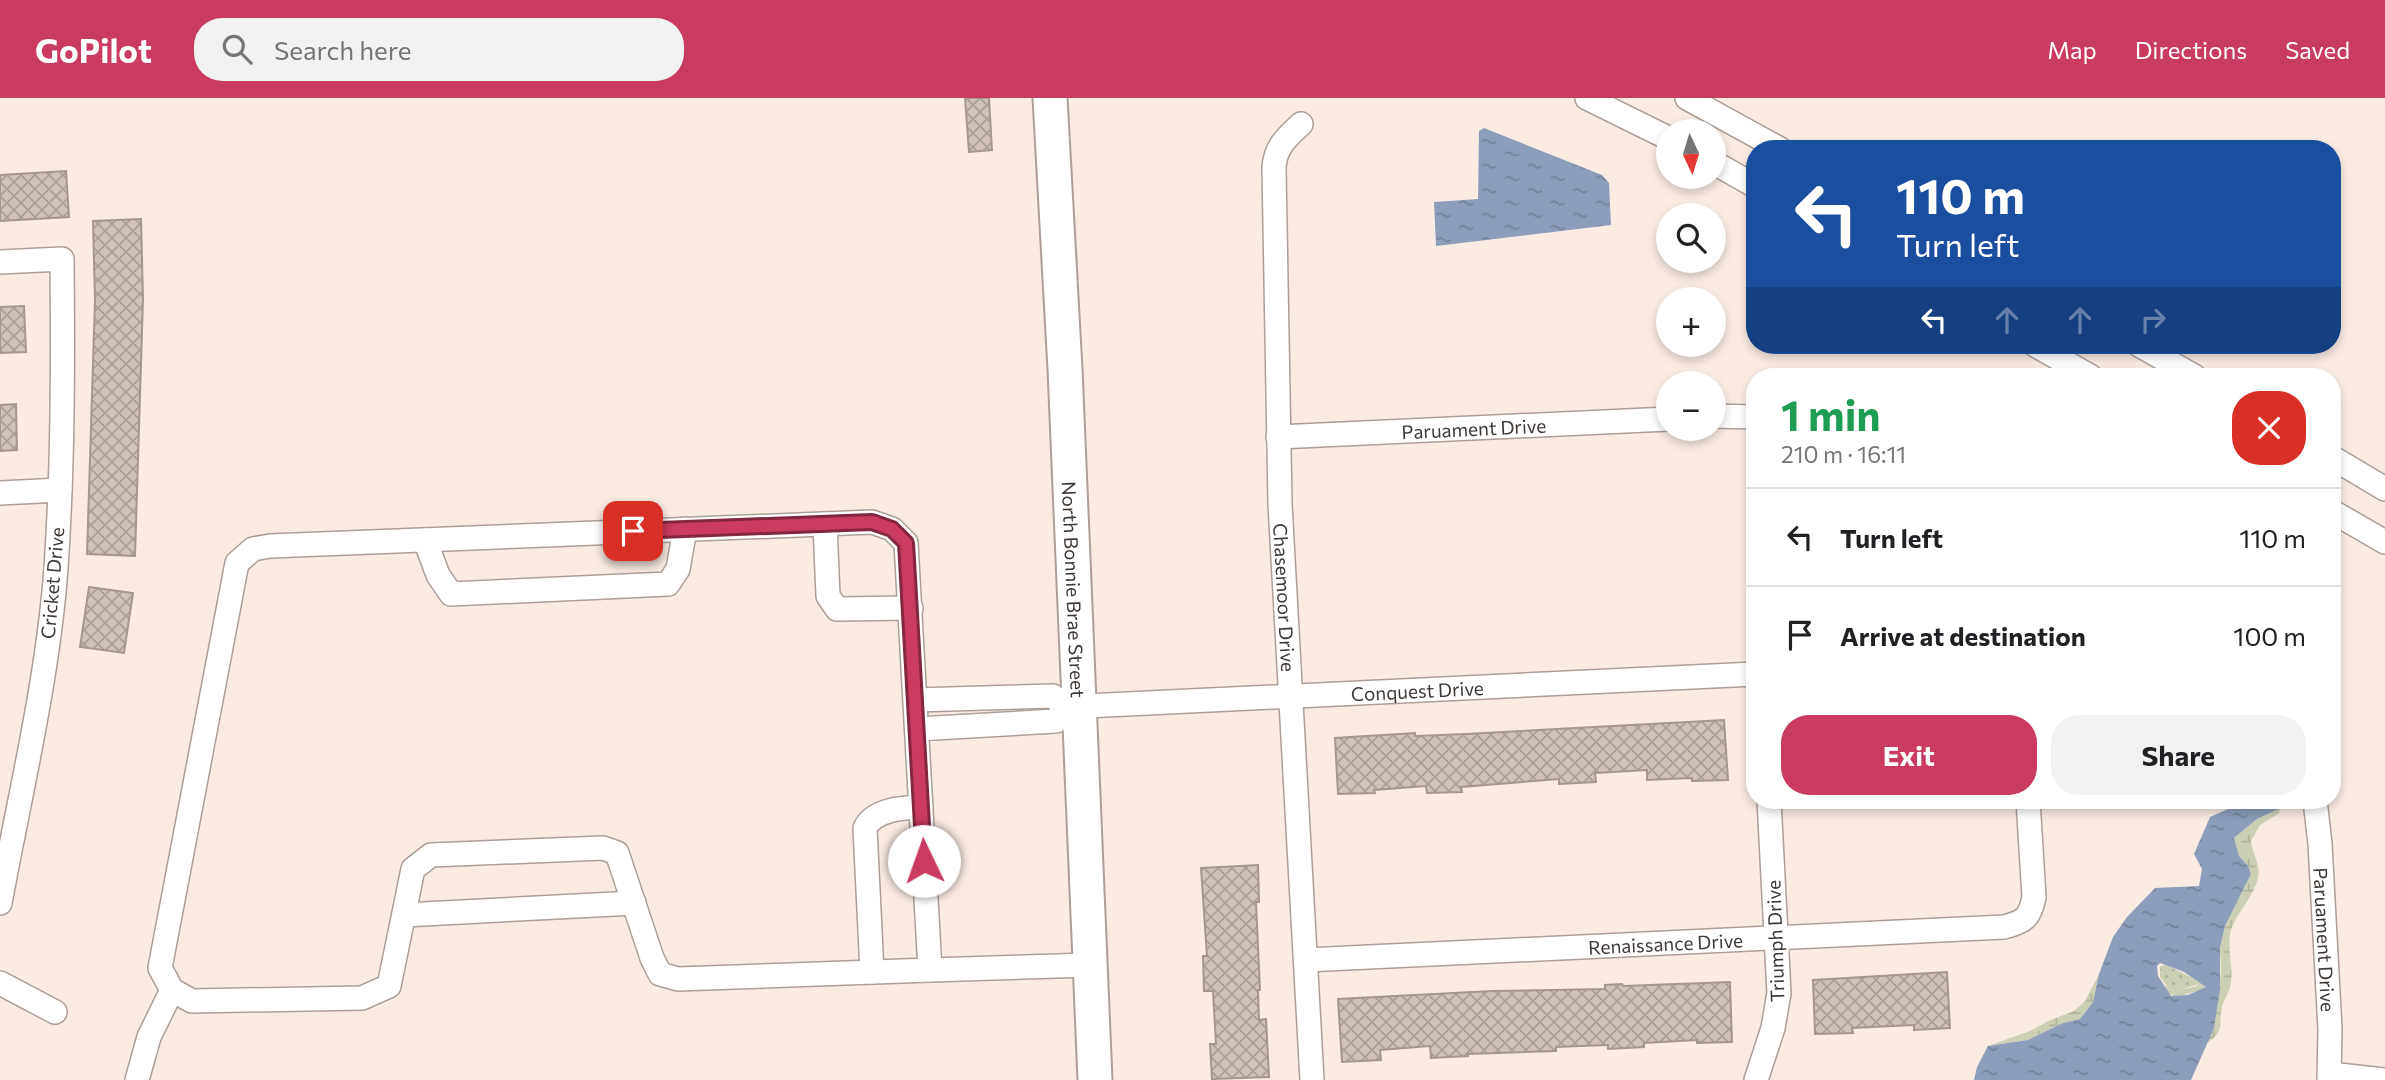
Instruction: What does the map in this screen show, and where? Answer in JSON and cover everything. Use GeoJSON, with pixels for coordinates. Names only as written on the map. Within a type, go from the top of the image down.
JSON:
{"type":"FeatureCollection","features":[{"type":"Feature","properties":{"kind":"main road","name":"North Bonnie Brae Street"},"geometry":{"type":"LineString","coordinates":[[1050,98],[1065,369],[1071,706],[1095,1080]]}},
{"type":"Feature","properties":{"kind":"street"},"geometry":{"type":"LineString","coordinates":[[1587,98],[1656,132]]}},
{"type":"Feature","properties":{"kind":"street"},"geometry":{"type":"LineString","coordinates":[[1687,98],[1764,140]]}},
{"type":"Feature","properties":{"kind":"street","name":"Chasemoor Drive"},"geometry":{"type":"LineString","coordinates":[[1301,124],[1279,147],[1274,156],[1273,168],[1278,437],[1312,1080]]}},
{"type":"Feature","properties":{"kind":"street"},"geometry":{"type":"LineString","coordinates":[[1726,169],[1746,181]]}},
{"type":"Feature","properties":{"kind":"street","name":"Cricket Drive"},"geometry":{"type":"LineString","coordinates":[[0,262],[62,259],[63,376],[56,569],[47,639],[0,903]]}},
{"type":"Feature","properties":{"kind":"street"},"geometry":{"type":"LineString","coordinates":[[2051,354],[2076,368]]}},
{"type":"Feature","properties":{"kind":"street"},"geometry":{"type":"LineString","coordinates":[[1726,416],[1746,417]]}},
{"type":"Feature","properties":{"kind":"street","name":"Paruament Drive"},"geometry":{"type":"LineString","coordinates":[[1278,437],[1656,420]]}},
{"type":"Feature","properties":{"kind":"street"},"geometry":{"type":"LineString","coordinates":[[2341,463],[2385,489]]}},
{"type":"Feature","properties":{"kind":"street"},"geometry":{"type":"LineString","coordinates":[[0,493],[60,490]]}},
{"type":"Feature","properties":{"kind":"street"},"geometry":{"type":"LineString","coordinates":[[2341,517],[2385,542]]}},
{"type":"Feature","properties":{"kind":"street"},"geometry":{"type":"LineString","coordinates":[[930,970],[906,543],[892,529],[872,522],[270,546],[253,549],[237,563],[160,968],[172,990],[192,1001],[362,998],[389,986],[413,869],[430,855],[603,848],[617,853],[652,958],[660,974],[678,979],[1089,965]]}},
{"type":"Feature","properties":{"kind":"street"},"geometry":{"type":"LineString","coordinates":[[825,524],[828,596],[836,609],[911,608]]}},
{"type":"Feature","properties":{"kind":"street"},"geometry":{"type":"LineString","coordinates":[[425,540],[438,575],[452,594],[668,584],[678,569],[685,529]]}},
{"type":"Feature","properties":{"kind":"street","name":"Conquest Drive"},"geometry":{"type":"LineString","coordinates":[[1071,706],[1746,674]]}},
{"type":"Feature","properties":{"kind":"street"},"geometry":{"type":"LineString","coordinates":[[916,700],[1053,696],[1071,706],[1056,721],[918,729]]}},
{"type":"Feature","properties":{"kind":"street"},"geometry":{"type":"LineString","coordinates":[[873,972],[865,828],[869,821],[894,809],[921,807]]}},
{"type":"Feature","properties":{"kind":"street","name":"Triumph Drive"},"geometry":{"type":"LineString","coordinates":[[1756,1080],[1777,1009],[1777,938],[1770,809]]}},
{"type":"Feature","properties":{"kind":"street","name":"Renaissance Drive"},"geometry":{"type":"LineString","coordinates":[[1306,960],[2004,927],[2025,919],[2031,911],[2034,897],[2029,809]]}},
{"type":"Feature","properties":{"kind":"street","name":"Paruament Drive"},"geometry":{"type":"LineString","coordinates":[[2316,809],[2320,844],[2330,1077]]}},
{"type":"Feature","properties":{"kind":"street"},"geometry":{"type":"LineString","coordinates":[[404,915],[634,904]]}},
{"type":"Feature","properties":{"kind":"street"},"geometry":{"type":"LineString","coordinates":[[0,983],[55,1012]]}},
{"type":"Feature","properties":{"kind":"street"},"geometry":{"type":"LineString","coordinates":[[137,1080],[149,1037],[172,990]]}},
{"type":"Feature","properties":{"kind":"street"},"geometry":{"type":"LineString","coordinates":[[2330,1077],[2385,1080]]}},
{"type":"Feature","properties":{"kind":"green space"},"geometry":{"type":"Polygon","coordinates":[[[2280,809],[2278,814],[2260,825],[2251,841],[2258,878],[2232,927],[2229,942],[2230,987],[2222,1007],[2219,1031],[2206,1044],[2214,1028],[2221,971],[2220,948],[2225,926],[2251,874],[2239,856],[2234,838],[2257,819],[2280,809]]]}},
{"type":"Feature","properties":{"kind":"green space"},"geometry":{"type":"Polygon","coordinates":[[[2166,965],[2197,980],[2199,984],[2176,991],[2170,990],[2160,977],[2160,966],[2166,965]]]}},
{"type":"Feature","properties":{"kind":"green space"},"geometry":{"type":"Polygon","coordinates":[[[2099,974],[2093,1002],[2080,1019],[2063,1023],[2028,1040],[1988,1046],[2074,1011],[2085,1001],[2099,974]]]}},
{"type":"Feature","properties":{"kind":"green space"},"geometry":{"type":"Polygon","coordinates":[[[2197,980],[2206,986],[2204,989],[2177,997],[2167,993],[2165,984],[2170,990],[2176,991],[2197,986],[2197,980]]]}},
{"type":"Feature","properties":{"kind":"water"},"geometry":{"type":"Polygon","coordinates":[[[1484,128],[1602,175],[1609,183],[1611,225],[1436,246],[1434,202],[1478,199],[1479,131],[1484,128]]]}},
{"type":"Feature","properties":{"kind":"water"},"geometry":{"type":"Polygon","coordinates":[[[2228,809],[2279,809],[2257,819],[2234,838],[2239,856],[2251,874],[2225,926],[2220,948],[2220,989],[2214,1028],[2191,1080],[1974,1080],[1977,1067],[1988,1046],[2028,1040],[2063,1023],[2080,1019],[2093,1002],[2099,974],[2113,937],[2127,917],[2155,888],[2199,886],[2202,869],[2194,854],[2210,817],[2228,809]],[[2160,963],[2157,966],[2158,976],[2171,996],[2188,995],[2206,987],[2184,972],[2160,963]]]}},
{"type":"Feature","properties":{"kind":"building"},"geometry":{"type":"Polygon","coordinates":[[[965,98],[989,98],[992,150],[969,152],[965,98]]]}},
{"type":"Feature","properties":{"kind":"building"},"geometry":{"type":"Polygon","coordinates":[[[66,171],[69,217],[0,221],[0,175],[66,171]]]}},
{"type":"Feature","properties":{"kind":"building"},"geometry":{"type":"Polygon","coordinates":[[[141,219],[143,299],[135,556],[87,554],[95,300],[93,221],[141,219]]]}},
{"type":"Feature","properties":{"kind":"building"},"geometry":{"type":"Polygon","coordinates":[[[24,306],[26,352],[0,353],[0,307],[24,306]]]}},
{"type":"Feature","properties":{"kind":"building"},"geometry":{"type":"Polygon","coordinates":[[[16,404],[17,450],[0,451],[0,405],[16,404]]]}},
{"type":"Feature","properties":{"kind":"building"},"geometry":{"type":"Polygon","coordinates":[[[89,587],[133,593],[124,653],[80,647],[89,587]]]}},
{"type":"Feature","properties":{"kind":"building"},"geometry":{"type":"Polygon","coordinates":[[[1724,720],[1728,780],[1647,780],[1647,770],[1595,773],[1596,782],[1559,784],[1559,779],[1461,787],[1462,792],[1427,793],[1426,786],[1374,790],[1375,793],[1338,794],[1335,738],[1724,720]]]}},
{"type":"Feature","properties":{"kind":"building"},"geometry":{"type":"Polygon","coordinates":[[[1258,865],[1259,902],[1256,902],[1259,1020],[1266,1019],[1269,1077],[1212,1079],[1210,1044],[1216,1044],[1213,991],[1204,991],[1203,956],[1207,956],[1201,868],[1258,865]]]}},
{"type":"Feature","properties":{"kind":"building"},"geometry":{"type":"Polygon","coordinates":[[[1947,972],[1950,1028],[1914,1030],[1914,1025],[1852,1028],[1853,1033],[1815,1034],[1813,980],[1947,972]]]}},
{"type":"Feature","properties":{"kind":"building"},"geometry":{"type":"Polygon","coordinates":[[[1730,982],[1732,1042],[1697,1043],[1697,1040],[1644,1043],[1644,1047],[1608,1049],[1608,1045],[1556,1047],[1556,1051],[1431,1058],[1430,1046],[1380,1050],[1381,1060],[1342,1062],[1338,999],[1492,991],[1605,989],[1605,985],[1622,984],[1730,982]]]}},
{"type":"Feature","properties":{"kind":"route"},"geometry":{"type":"LineString","coordinates":[[633,531],[872,522],[892,529],[906,543],[924,861]]}}]}
